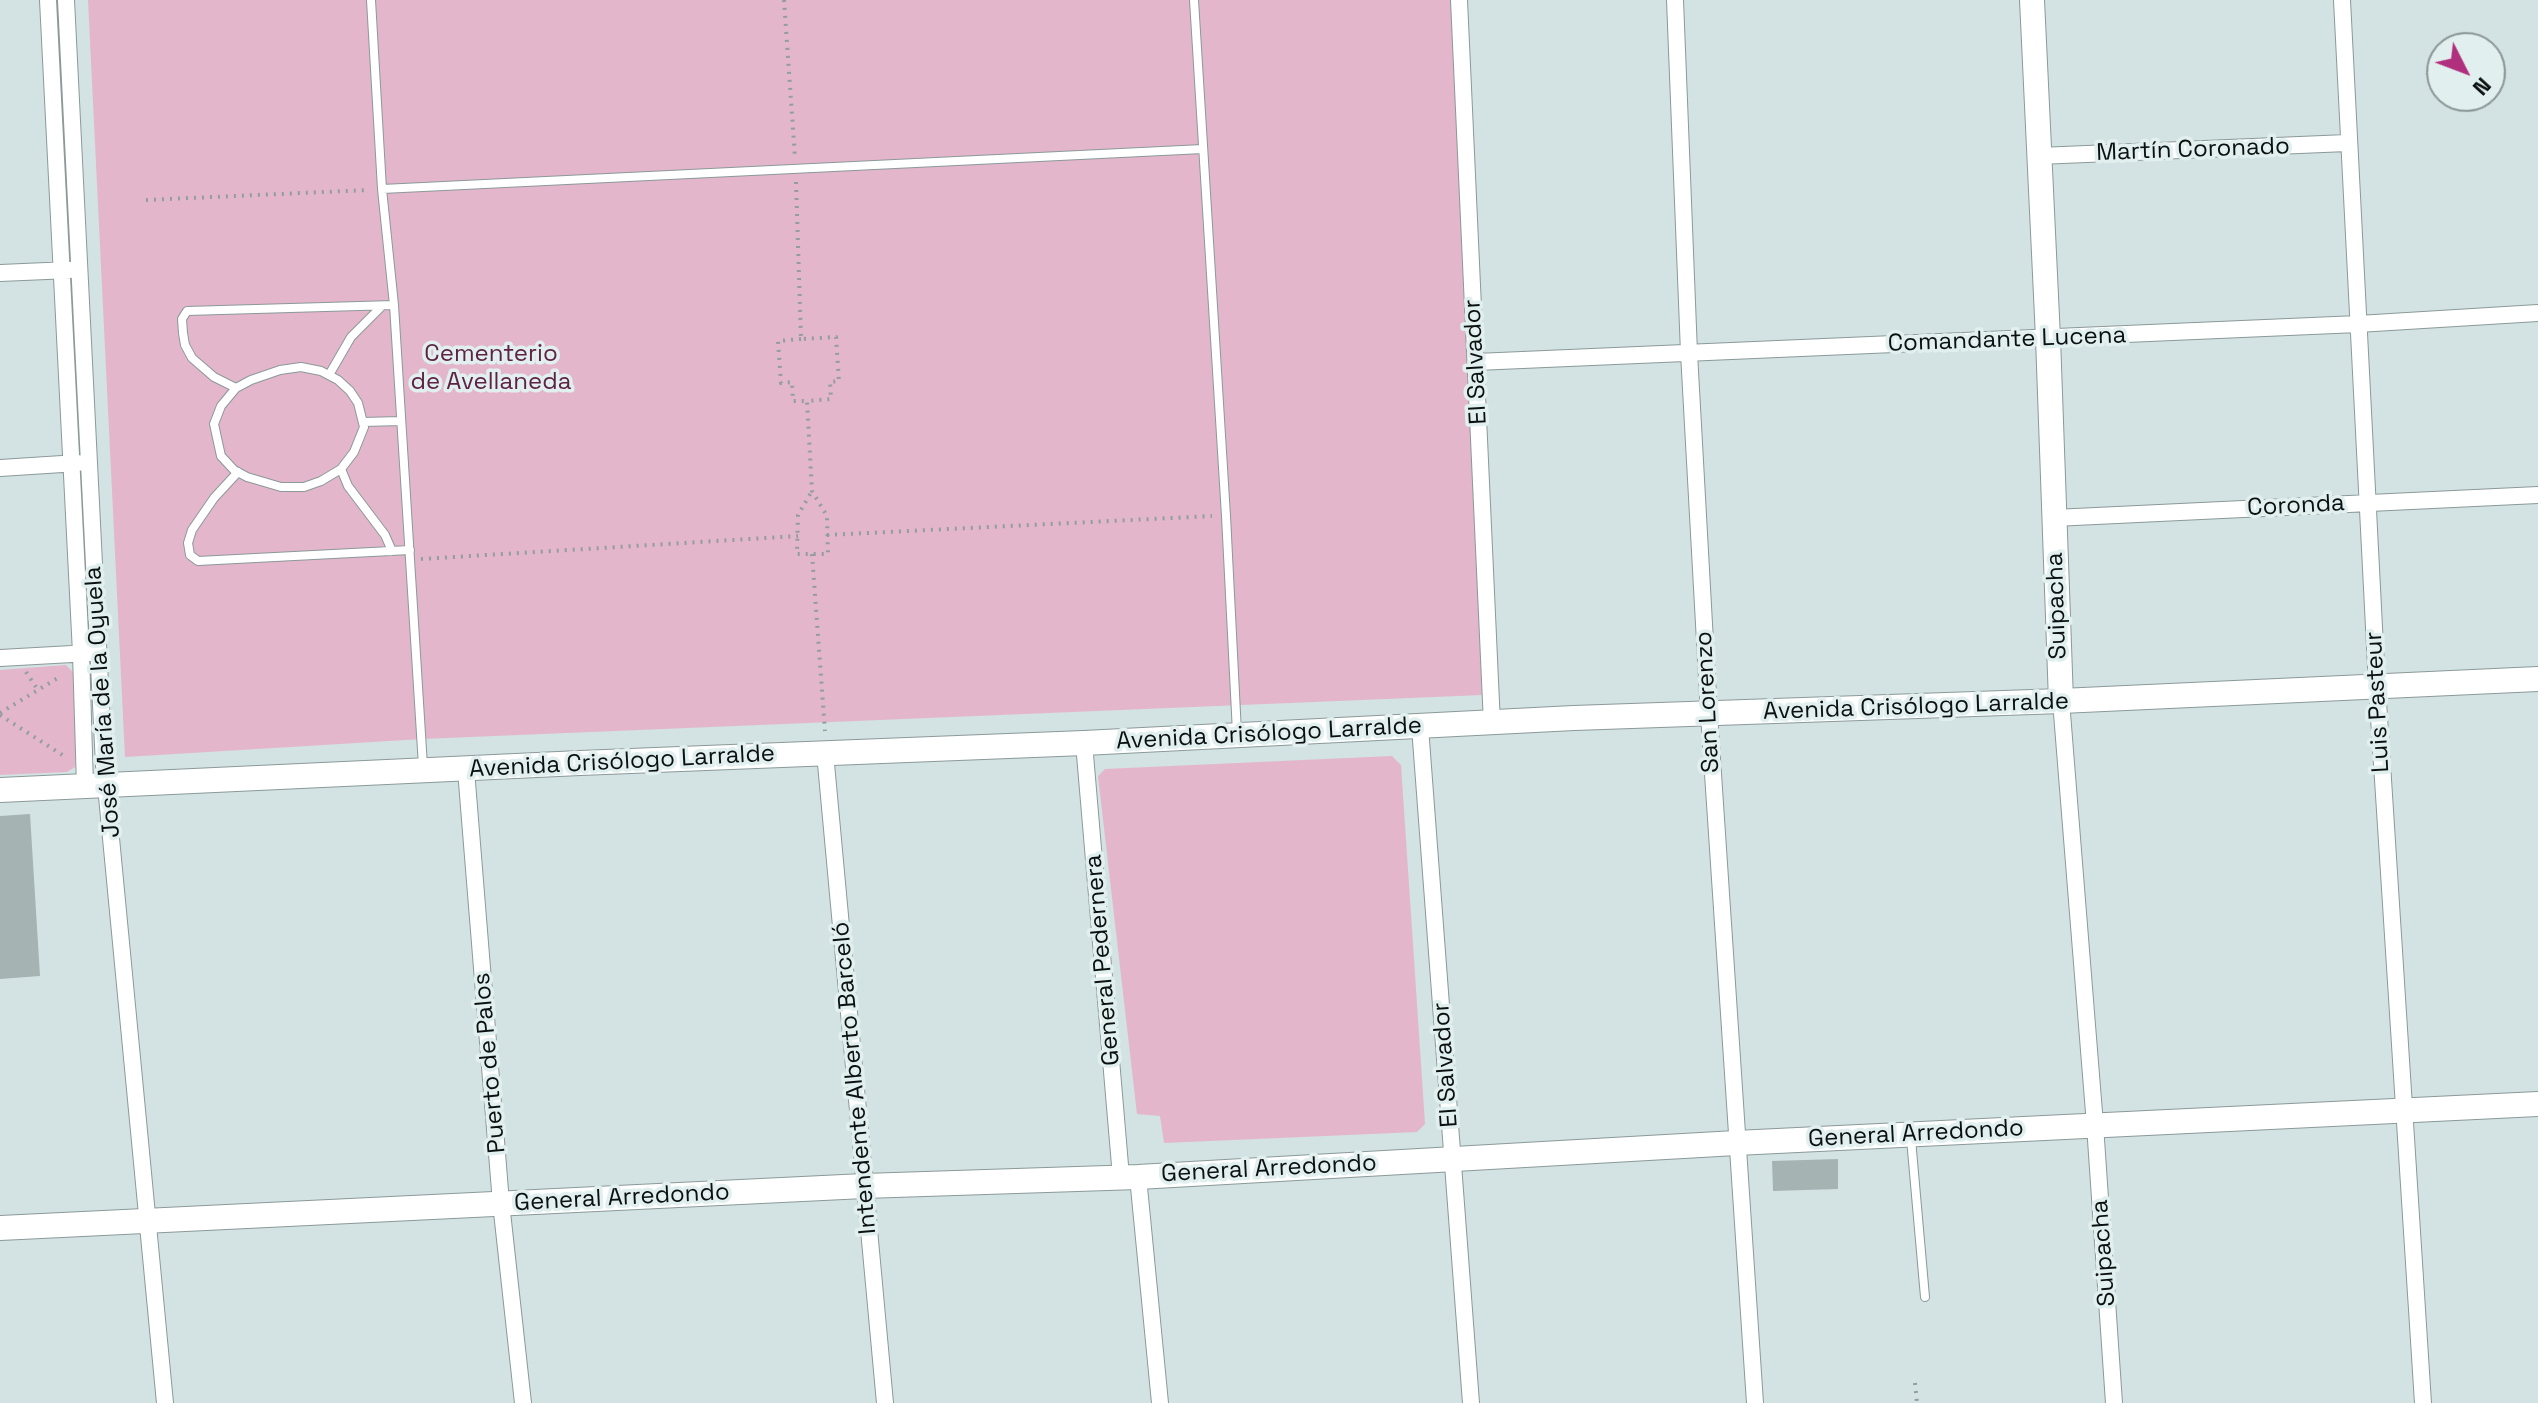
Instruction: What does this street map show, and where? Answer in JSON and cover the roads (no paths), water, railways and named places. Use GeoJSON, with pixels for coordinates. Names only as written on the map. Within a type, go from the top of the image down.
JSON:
{"type":"FeatureCollection","features":[{"type":"Feature","properties":{"kind":"street","name":"José María de la Oyuela"},"geometry":{"type":"LineString","coordinates":[[48,0],[71,463],[90,653]]}},
{"type":"Feature","properties":{"kind":"street","name":"José María de la Oyuela"},"geometry":{"type":"LineString","coordinates":[[66,0],[89,463],[90,653],[96,785],[165,1403]]}},
{"type":"Feature","properties":{"kind":"street","name":"El Salvador"},"geometry":{"type":"LineString","coordinates":[[1459,0],[1492,724]]}},
{"type":"Feature","properties":{"kind":"street","name":"San Lorenzo"},"geometry":{"type":"LineString","coordinates":[[1675,0],[1689,353],[1709,714],[1755,1403]]}},
{"type":"Feature","properties":{"kind":"street","name":"Suipacha"},"geometry":{"type":"LineString","coordinates":[[2032,0],[2061,701],[2114,1403]]}},
{"type":"Feature","properties":{"kind":"street","name":"Luis Pasteur"},"geometry":{"type":"LineString","coordinates":[[2342,0],[2377,686],[2423,1403]]}},
{"type":"Feature","properties":{"kind":"street","name":"Martín Coronado"},"geometry":{"type":"LineString","coordinates":[[2039,156],[2347,143]]}},
{"type":"Feature","properties":{"kind":"street"},"geometry":{"type":"LineString","coordinates":[[0,273],[79,269]]}},
{"type":"Feature","properties":{"kind":"street","name":"Comandante Lucena"},"geometry":{"type":"LineString","coordinates":[[1476,362],[2358,324],[2538,313]]}},
{"type":"Feature","properties":{"kind":"street"},"geometry":{"type":"LineString","coordinates":[[0,468],[89,463]]}},
{"type":"Feature","properties":{"kind":"street","name":"Coronda"},"geometry":{"type":"LineString","coordinates":[[2054,518],[2538,495]]}},
{"type":"Feature","properties":{"kind":"street"},"geometry":{"type":"LineString","coordinates":[[0,658],[90,653]]}},
{"type":"Feature","properties":{"kind":"street","name":"Avenida Crisólogo Larralde"},"geometry":{"type":"LineString","coordinates":[[0,790],[2538,679]]}},
{"type":"Feature","properties":{"kind":"street","name":"El Salvador"},"geometry":{"type":"LineString","coordinates":[[1420,727],[1471,1403]]}},
{"type":"Feature","properties":{"kind":"street","name":"General Pedernera"},"geometry":{"type":"LineString","coordinates":[[1084,743],[1129,1177],[1160,1403]]}},
{"type":"Feature","properties":{"kind":"street","name":"Intendente Alberto Barceló"},"geometry":{"type":"LineString","coordinates":[[825,753],[885,1403]]}},
{"type":"Feature","properties":{"kind":"street","name":"Puerto de Palos"},"geometry":{"type":"LineString","coordinates":[[466,770],[501,1203],[523,1403]]}},
{"type":"Feature","properties":{"kind":"street","name":"General Arredondo"},"geometry":{"type":"LineString","coordinates":[[0,1228],[864,1186],[1129,1177],[1736,1143],[2538,1104]]}},
{"type":"Feature","properties":{"kind":"lane"},"geometry":{"type":"LineString","coordinates":[[371,0],[382,189],[394,305],[423,771]]}},
{"type":"Feature","properties":{"kind":"lane"},"geometry":{"type":"LineString","coordinates":[[1194,0],[1237,734]]}},
{"type":"Feature","properties":{"kind":"lane"},"geometry":{"type":"LineString","coordinates":[[382,189],[1203,149]]}},
{"type":"Feature","properties":{"kind":"lane"},"geometry":{"type":"LineString","coordinates":[[236,388],[214,377],[192,358],[183,333],[182,319],[187,311],[394,305]]}},
{"type":"Feature","properties":{"kind":"lane"},"geometry":{"type":"LineString","coordinates":[[329,375],[351,337],[382,306]]}},
{"type":"Feature","properties":{"kind":"lane"},"geometry":{"type":"LineString","coordinates":[[301,367],[329,375],[350,391],[358,403],[363,422],[360,440],[341,469],[304,487],[281,487],[259,482],[238,472],[221,456],[214,424],[221,406],[236,388],[264,374],[301,367]]}},
{"type":"Feature","properties":{"kind":"lane"},"geometry":{"type":"LineString","coordinates":[[363,422],[401,421]]}},
{"type":"Feature","properties":{"kind":"lane"},"geometry":{"type":"LineString","coordinates":[[341,469],[348,486],[385,535],[392,551]]}},
{"type":"Feature","properties":{"kind":"lane"},"geometry":{"type":"LineString","coordinates":[[238,472],[214,498],[192,530],[188,543],[190,555],[198,561],[410,550]]}},
{"type":"Feature","properties":{"kind":"lane"},"geometry":{"type":"LineString","coordinates":[[1911,1134],[1925,1297]]}},
{"type":"Feature","properties":{"kind":"park label","name":"Cementerio de Avellaneda"},"geometry":{"type":"Point","coordinates":[491,368]}}]}
